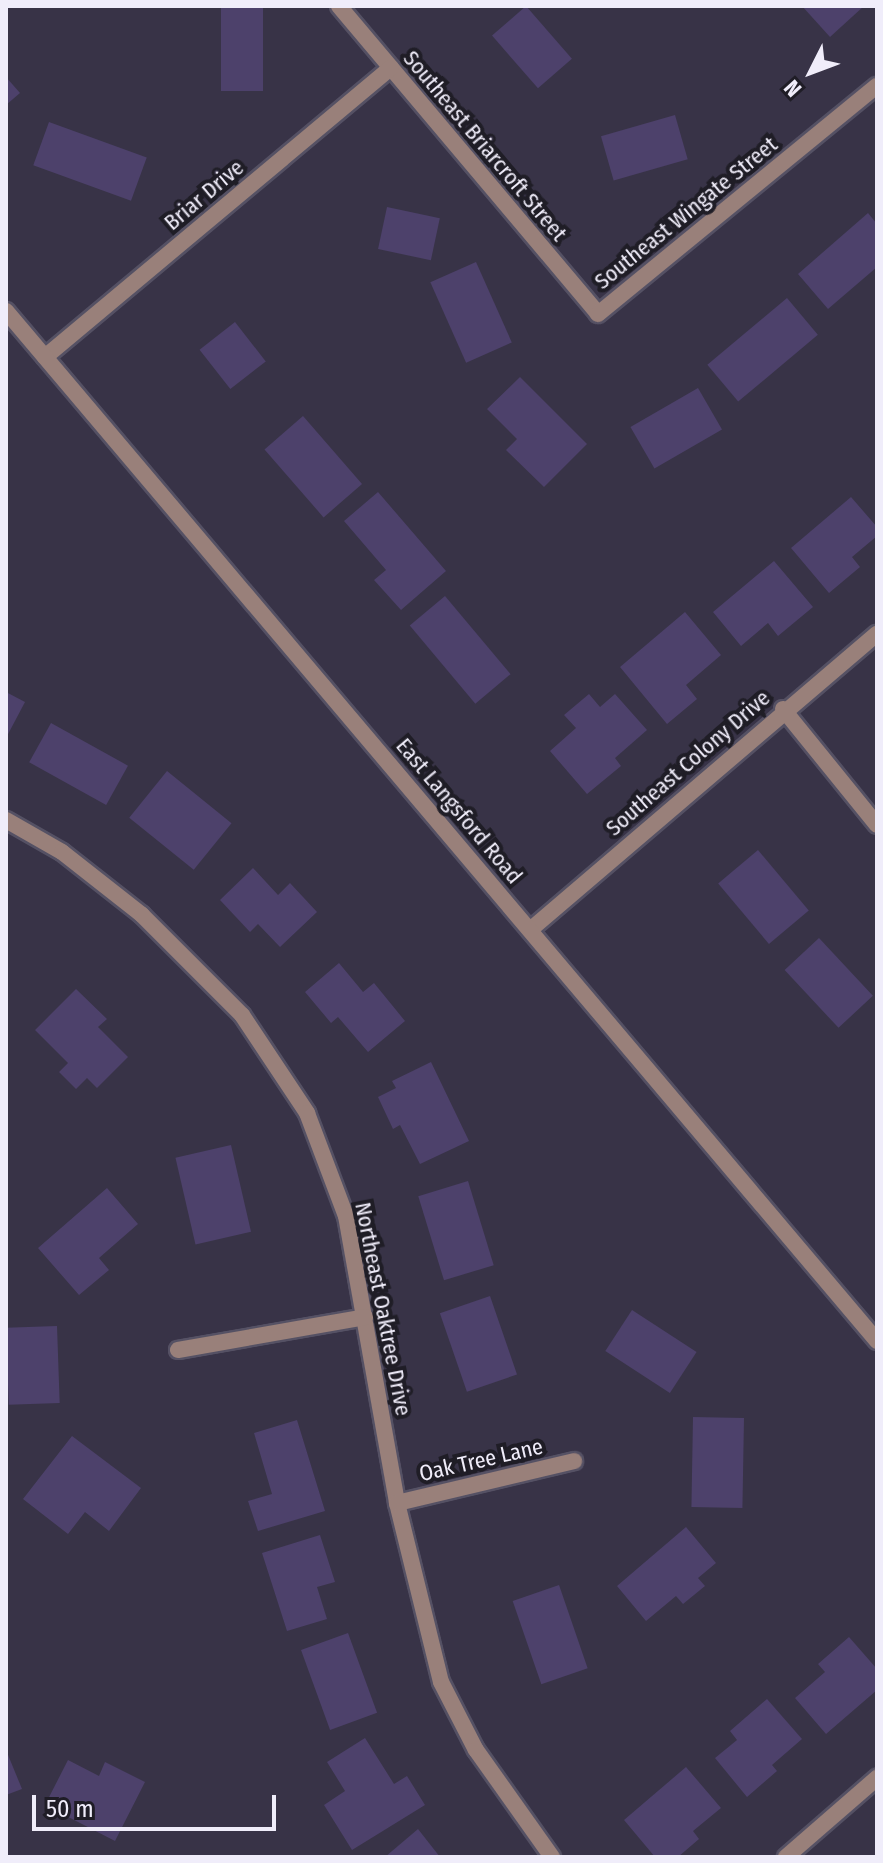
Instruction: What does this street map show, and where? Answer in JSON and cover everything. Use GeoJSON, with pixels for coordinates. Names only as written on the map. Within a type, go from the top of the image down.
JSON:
{"type":"FeatureCollection","features":[{"type":"Feature","properties":{"kind":"street","name":"Southeast Briarcroft Street"},"geometry":{"type":"LineString","coordinates":[[339,6],[598,314]]}},
{"type":"Feature","properties":{"kind":"street","name":"Briar Drive"},"geometry":{"type":"LineString","coordinates":[[45,357],[391,68]]}},
{"type":"Feature","properties":{"kind":"street","name":"Southeast Wingate Street"},"geometry":{"type":"LineString","coordinates":[[598,314],[877,86]]}},
{"type":"Feature","properties":{"kind":"street","name":"East Langsford Road"},"geometry":{"type":"LineString","coordinates":[[6,311],[877,1341]]}},
{"type":"Feature","properties":{"kind":"street","name":"Southeast Colony Drive"},"geometry":{"type":"LineString","coordinates":[[530,930],[783,709],[877,634]]}},
{"type":"Feature","properties":{"kind":"street"},"geometry":{"type":"LineString","coordinates":[[783,709],[877,825]]}},
{"type":"Feature","properties":{"kind":"street","name":"Northeast Oaktree Drive"},"geometry":{"type":"LineString","coordinates":[[6,820],[62,852],[142,915],[242,1015],[307,1113],[346,1216],[397,1503],[441,1682],[476,1750],[552,1857]]}},
{"type":"Feature","properties":{"kind":"street"},"geometry":{"type":"LineString","coordinates":[[178,1350],[365,1317]]}},
{"type":"Feature","properties":{"kind":"street","name":"Oak Tree Lane"},"geometry":{"type":"LineString","coordinates":[[397,1503],[574,1461]]}},
{"type":"Feature","properties":{"kind":"street"},"geometry":{"type":"LineString","coordinates":[[786,1857],[877,1778]]}},
{"type":"Feature","properties":{"kind":"building"},"geometry":{"type":"Polygon","coordinates":[[[221,6],[263,6],[263,91],[221,91],[221,6]]]}},
{"type":"Feature","properties":{"kind":"building"},"geometry":{"type":"Polygon","coordinates":[[[526,6],[572,59],[538,88],[492,36],[526,6]]]}},
{"type":"Feature","properties":{"kind":"building"},"geometry":{"type":"Polygon","coordinates":[[[802,6],[864,6],[830,37],[802,6]]]}},
{"type":"Feature","properties":{"kind":"building"},"geometry":{"type":"Polygon","coordinates":[[[6,77],[20,93],[6,105],[6,77]]]}},
{"type":"Feature","properties":{"kind":"building"},"geometry":{"type":"Polygon","coordinates":[[[675,115],[688,159],[614,180],[601,136],[675,115]]]}},
{"type":"Feature","properties":{"kind":"building"},"geometry":{"type":"Polygon","coordinates":[[[49,122],[147,158],[131,201],[33,165],[49,122]]]}},
{"type":"Feature","properties":{"kind":"building"},"geometry":{"type":"Polygon","coordinates":[[[387,207],[440,218],[431,260],[378,249],[387,207]]]}},
{"type":"Feature","properties":{"kind":"building"},"geometry":{"type":"Polygon","coordinates":[[[868,213],[877,224],[877,267],[828,309],[798,274],[868,213]]]}},
{"type":"Feature","properties":{"kind":"building"},"geometry":{"type":"Polygon","coordinates":[[[476,262],[512,342],[466,363],[430,282],[476,262]]]}},
{"type":"Feature","properties":{"kind":"building"},"geometry":{"type":"Polygon","coordinates":[[[787,298],[818,335],[738,402],[707,365],[787,298]]]}},
{"type":"Feature","properties":{"kind":"building"},"geometry":{"type":"Polygon","coordinates":[[[235,322],[266,361],[230,389],[200,350],[235,322]]]}},
{"type":"Feature","properties":{"kind":"building"},"geometry":{"type":"Polygon","coordinates":[[[520,377],[587,444],[544,487],[506,450],[517,439],[487,409],[520,377]]]}},
{"type":"Feature","properties":{"kind":"building"},"geometry":{"type":"Polygon","coordinates":[[[698,388],[722,430],[654,469],[630,427],[698,388]]]}},
{"type":"Feature","properties":{"kind":"building"},"geometry":{"type":"Polygon","coordinates":[[[303,416],[362,484],[324,517],[265,449],[303,416]]]}},
{"type":"Feature","properties":{"kind":"building"},"geometry":{"type":"Polygon","coordinates":[[[378,492],[446,571],[401,610],[374,580],[386,570],[344,521],[378,492]]]}},
{"type":"Feature","properties":{"kind":"building"},"geometry":{"type":"Polygon","coordinates":[[[851,497],[877,527],[877,536],[852,557],[860,567],[829,593],[791,548],[851,497]]]}},
{"type":"Feature","properties":{"kind":"building"},"geometry":{"type":"Polygon","coordinates":[[[774,561],[813,607],[778,636],[768,623],[741,646],[713,612],[774,561]]]}},
{"type":"Feature","properties":{"kind":"building"},"geometry":{"type":"Polygon","coordinates":[[[445,596],[511,674],[475,704],[410,626],[445,596]]]}},
{"type":"Feature","properties":{"kind":"building"},"geometry":{"type":"Polygon","coordinates":[[[685,612],[721,655],[686,685],[697,699],[667,724],[620,667],[685,612]]]}},
{"type":"Feature","properties":{"kind":"building"},"geometry":{"type":"Polygon","coordinates":[[[6,692],[25,702],[6,738],[6,692]]]}},
{"type":"Feature","properties":{"kind":"building"},"geometry":{"type":"Polygon","coordinates":[[[589,694],[600,707],[615,694],[647,730],[615,758],[621,766],[587,794],[550,751],[576,728],[564,715],[589,694]]]}},
{"type":"Feature","properties":{"kind":"building"},"geometry":{"type":"Polygon","coordinates":[[[51,723],[128,766],[106,805],[29,762],[51,723]]]}},
{"type":"Feature","properties":{"kind":"building"},"geometry":{"type":"Polygon","coordinates":[[[167,771],[232,823],[194,870],[129,818],[167,771]]]}},
{"type":"Feature","properties":{"kind":"building"},"geometry":{"type":"Polygon","coordinates":[[[758,850],[809,911],[769,944],[718,883],[758,850]]]}},
{"type":"Feature","properties":{"kind":"building"},"geometry":{"type":"Polygon","coordinates":[[[253,868],[278,895],[290,883],[317,912],[280,947],[258,924],[250,932],[220,900],[253,868]]]}},
{"type":"Feature","properties":{"kind":"building"},"geometry":{"type":"Polygon","coordinates":[[[819,938],[873,996],[839,1028],[785,970],[819,938]]]}},
{"type":"Feature","properties":{"kind":"building"},"geometry":{"type":"Polygon","coordinates":[[[339,963],[363,992],[374,983],[405,1021],[368,1052],[338,1017],[331,1023],[305,992],[339,963]]]}},
{"type":"Feature","properties":{"kind":"building"},"geometry":{"type":"Polygon","coordinates":[[[76,989],[107,1019],[98,1027],[128,1057],[97,1088],[87,1078],[76,1089],[59,1072],[68,1063],[35,1030],[76,989]]]}},
{"type":"Feature","properties":{"kind":"building"},"geometry":{"type":"Polygon","coordinates":[[[431,1062],[469,1141],[420,1164],[400,1125],[393,1129],[378,1097],[396,1088],[392,1081],[431,1062]]]}},
{"type":"Feature","properties":{"kind":"building"},"geometry":{"type":"Polygon","coordinates":[[[231,1145],[251,1232],[195,1245],[175,1158],[231,1145]]]}},
{"type":"Feature","properties":{"kind":"building"},"geometry":{"type":"Polygon","coordinates":[[[468,1181],[494,1265],[444,1280],[418,1196],[468,1181]]]}},
{"type":"Feature","properties":{"kind":"building"},"geometry":{"type":"Polygon","coordinates":[[[107,1188],[138,1224],[99,1258],[109,1270],[79,1295],[38,1248],[107,1188]]]}},
{"type":"Feature","properties":{"kind":"building"},"geometry":{"type":"Polygon","coordinates":[[[490,1296],[517,1374],[467,1392],[440,1313],[490,1296]]]}},
{"type":"Feature","properties":{"kind":"building"},"geometry":{"type":"Polygon","coordinates":[[[632,1310],[697,1352],[670,1393],[605,1351],[632,1310]]]}},
{"type":"Feature","properties":{"kind":"building"},"geometry":{"type":"Polygon","coordinates":[[[57,1326],[60,1403],[9,1405],[6,1328],[57,1326]]]}},
{"type":"Feature","properties":{"kind":"building"},"geometry":{"type":"Polygon","coordinates":[[[693,1417],[744,1418],[742,1508],[691,1507],[693,1417]]]}},
{"type":"Feature","properties":{"kind":"building"},"geometry":{"type":"Polygon","coordinates":[[[297,1420],[325,1511],[258,1531],[248,1501],[272,1494],[254,1433],[297,1420]]]}},
{"type":"Feature","properties":{"kind":"building"},"geometry":{"type":"Polygon","coordinates":[[[72,1436],[141,1488],[109,1531],[85,1512],[68,1534],[23,1499],[72,1436]]]}},
{"type":"Feature","properties":{"kind":"building"},"geometry":{"type":"Polygon","coordinates":[[[686,1527],[716,1563],[698,1578],[705,1586],[683,1604],[676,1596],[646,1621],[617,1586],[686,1527]]]}},
{"type":"Feature","properties":{"kind":"building"},"geometry":{"type":"Polygon","coordinates":[[[320,1535],[335,1582],[317,1587],[327,1619],[287,1631],[262,1553],[320,1535]]]}},
{"type":"Feature","properties":{"kind":"building"},"geometry":{"type":"Polygon","coordinates":[[[559,1585],[588,1668],[541,1684],[513,1601],[559,1585]]]}},
{"type":"Feature","properties":{"kind":"building"},"geometry":{"type":"Polygon","coordinates":[[[348,1633],[377,1713],[330,1730],[301,1650],[348,1633]]]}},
{"type":"Feature","properties":{"kind":"building"},"geometry":{"type":"Polygon","coordinates":[[[849,1637],[877,1669],[877,1690],[826,1734],[795,1698],[825,1672],[818,1664],[849,1637]]]}},
{"type":"Feature","properties":{"kind":"building"},"geometry":{"type":"Polygon","coordinates":[[[767,1699],[802,1739],[772,1765],[777,1771],[747,1797],[715,1758],[737,1740],[730,1731],[767,1699]]]}},
{"type":"Feature","properties":{"kind":"building"},"geometry":{"type":"Polygon","coordinates":[[[365,1738],[394,1784],[407,1776],[425,1805],[352,1850],[324,1805],[345,1791],[327,1762],[365,1738]]]}},
{"type":"Feature","properties":{"kind":"building"},"geometry":{"type":"Polygon","coordinates":[[[6,1750],[22,1789],[6,1795],[6,1750]]]}},
{"type":"Feature","properties":{"kind":"building"},"geometry":{"type":"Polygon","coordinates":[[[68,1760],[99,1776],[105,1762],[145,1782],[115,1841],[45,1805],[68,1760]]]}},
{"type":"Feature","properties":{"kind":"building"},"geometry":{"type":"Polygon","coordinates":[[[686,1767],[721,1808],[693,1831],[699,1839],[678,1857],[655,1857],[624,1820],[686,1767]]]}},
{"type":"Feature","properties":{"kind":"building"},"geometry":{"type":"Polygon","coordinates":[[[418,1829],[440,1857],[385,1857],[418,1829]]]}}]}
